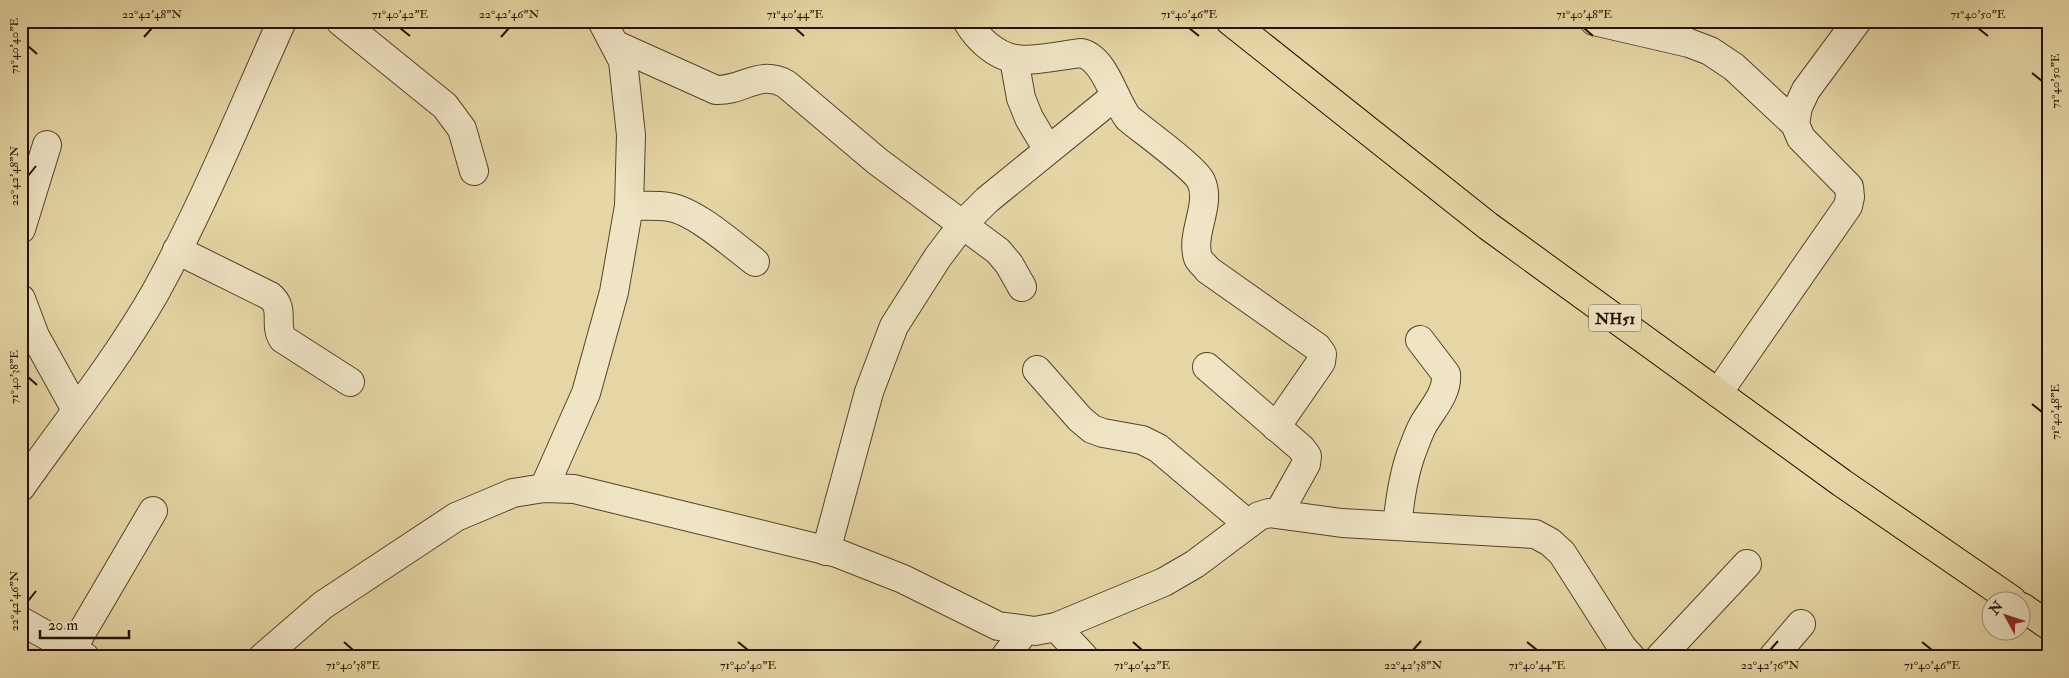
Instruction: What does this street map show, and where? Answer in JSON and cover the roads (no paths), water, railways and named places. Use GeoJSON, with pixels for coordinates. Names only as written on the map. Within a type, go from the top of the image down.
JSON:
{"type":"FeatureCollection","features":[{"type":"Feature","properties":{"kind":"highway","name":"NH51"},"geometry":{"type":"LineString","coordinates":[[1230,21],[1488,226],[1842,483],[1997,590]]}},
{"type":"Feature","properties":{"kind":"highway"},"geometry":{"type":"LineString","coordinates":[[2032,614],[2048,625]]}},
{"type":"Feature","properties":{"kind":"street"},"geometry":{"type":"LineString","coordinates":[[21,487],[122,346],[155,293],[177,250],[282,21]]}},
{"type":"Feature","properties":{"kind":"street"},"geometry":{"type":"LineString","coordinates":[[340,21],[403,70],[445,106],[462,129],[474,171]]}},
{"type":"Feature","properties":{"kind":"street"},"geometry":{"type":"LineString","coordinates":[[967,21],[976,35],[989,46],[1014,59],[1081,53],[1090,54],[1097,60],[1120,108],[1128,118],[1190,169],[1201,181],[1204,196],[1196,245],[1199,259],[1208,270],[1317,348],[1322,354],[1321,362],[1276,427]]}},
{"type":"Feature","properties":{"kind":"street"},"geometry":{"type":"LineString","coordinates":[[1594,21],[1689,43],[1710,51],[1734,67],[1796,124]]}},
{"type":"Feature","properties":{"kind":"street"},"geometry":{"type":"LineString","coordinates":[[1718,393],[1848,206],[1849,187],[1801,138],[1796,124],[1798,107],[1806,90],[1857,21]]}},
{"type":"Feature","properties":{"kind":"street"},"geometry":{"type":"LineString","coordinates":[[544,488],[586,393],[614,292],[629,206],[631,135],[623,61],[609,29]]}},
{"type":"Feature","properties":{"kind":"street"},"geometry":{"type":"LineString","coordinates":[[609,29],[716,90],[727,90],[765,78],[776,78],[786,84],[877,161],[998,251],[1009,264],[1022,287]]}},
{"type":"Feature","properties":{"kind":"street"},"geometry":{"type":"LineString","coordinates":[[1014,59],[1021,98],[1029,118],[1048,150]]}},
{"type":"Feature","properties":{"kind":"street"},"geometry":{"type":"LineString","coordinates":[[826,550],[869,392],[894,326],[938,257],[963,224],[987,200],[1115,96]]}},
{"type":"Feature","properties":{"kind":"street"},"geometry":{"type":"LineString","coordinates":[[21,229],[47,145]]}},
{"type":"Feature","properties":{"kind":"street"},"geometry":{"type":"LineString","coordinates":[[629,206],[669,207],[684,211],[697,218],[755,262]]}},
{"type":"Feature","properties":{"kind":"street"},"geometry":{"type":"LineString","coordinates":[[177,250],[270,296],[278,306],[280,332],[283,339],[350,382]]}},
{"type":"Feature","properties":{"kind":"street"},"geometry":{"type":"LineString","coordinates":[[21,298],[36,336],[76,410]]}},
{"type":"Feature","properties":{"kind":"street"},"geometry":{"type":"LineString","coordinates":[[1397,526],[1403,483],[1410,456],[1422,427],[1445,389],[1447,380],[1446,374],[1420,340]]}},
{"type":"Feature","properties":{"kind":"street"},"geometry":{"type":"LineString","coordinates":[[1207,367],[1307,456],[1306,464],[1278,514]]}},
{"type":"Feature","properties":{"kind":"street"},"geometry":{"type":"LineString","coordinates":[[1037,370],[1080,419],[1092,429],[1103,433],[1142,440],[1158,448],[1248,524]]}},
{"type":"Feature","properties":{"kind":"street"},"geometry":{"type":"LineString","coordinates":[[263,657],[323,605],[456,517],[513,494],[544,488],[574,489],[826,550],[903,579],[998,626],[1035,631],[1056,627],[1164,582],[1195,564],[1259,516],[1268,513],[1342,523],[1535,534],[1550,542],[1562,553],[1622,647],[1631,657]]}},
{"type":"Feature","properties":{"kind":"street"},"geometry":{"type":"LineString","coordinates":[[21,621],[78,653],[153,511]]}},
{"type":"Feature","properties":{"kind":"street"},"geometry":{"type":"LineString","coordinates":[[1660,657],[1747,564]]}},
{"type":"Feature","properties":{"kind":"street"},"geometry":{"type":"LineString","coordinates":[[1773,657],[1801,624]]}},
{"type":"Feature","properties":{"kind":"street"},"geometry":{"type":"LineString","coordinates":[[1056,627],[1084,657]]}},
{"type":"Feature","properties":{"kind":"street"},"geometry":{"type":"LineString","coordinates":[[1005,657],[1025,630]]}}]}
